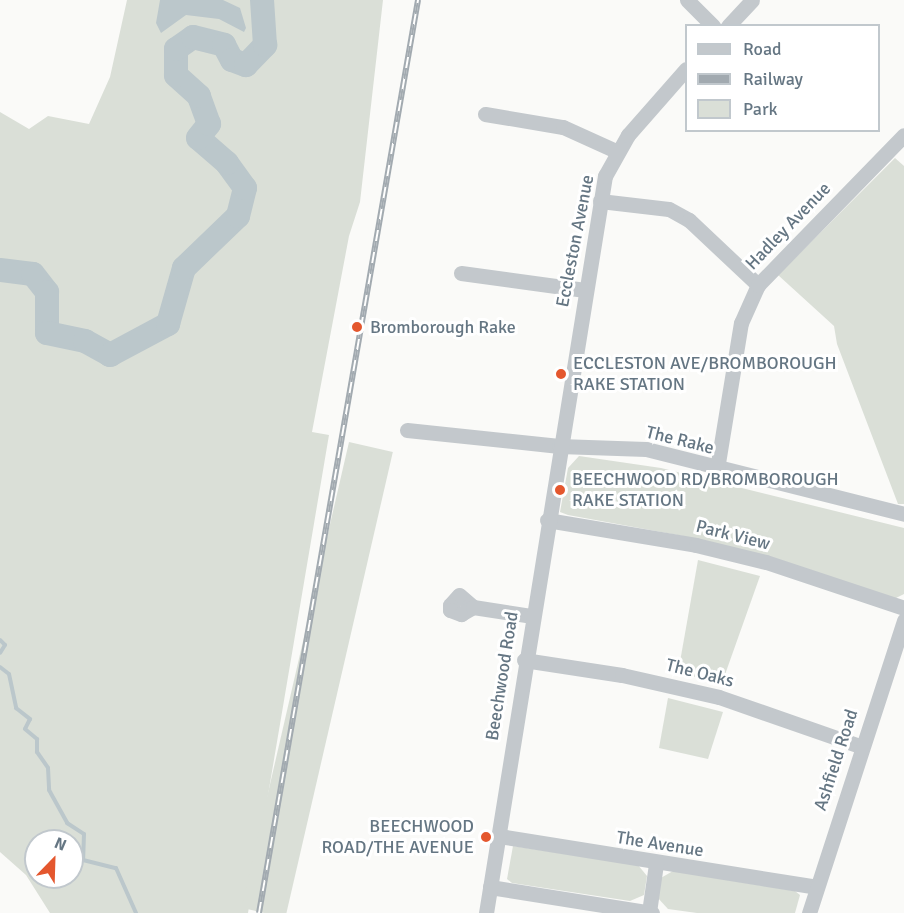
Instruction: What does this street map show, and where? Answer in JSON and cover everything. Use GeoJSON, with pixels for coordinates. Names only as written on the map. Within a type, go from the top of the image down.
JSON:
{"type":"FeatureCollection","features":[{"type":"Feature","properties":{"kind":"street"},"geometry":{"type":"LineString","coordinates":[[687,0],[711,24]]}},
{"type":"Feature","properties":{"kind":"street"},"geometry":{"type":"LineString","coordinates":[[730,24],[752,0]]}},
{"type":"Feature","properties":{"kind":"street","name":"Eccleston Avenue"},"geometry":{"type":"LineString","coordinates":[[559,446],[605,176],[628,135],[685,71]]}},
{"type":"Feature","properties":{"kind":"street"},"geometry":{"type":"LineString","coordinates":[[485,114],[563,127],[618,152]]}},
{"type":"Feature","properties":{"kind":"street","name":"Hadley Avenue"},"geometry":{"type":"LineString","coordinates":[[717,469],[741,323],[758,285],[904,135]]}},
{"type":"Feature","properties":{"kind":"street"},"geometry":{"type":"LineString","coordinates":[[600,201],[669,209],[679,214],[758,285]]}},
{"type":"Feature","properties":{"kind":"street"},"geometry":{"type":"LineString","coordinates":[[461,273],[585,290]]}},
{"type":"Feature","properties":{"kind":"street","name":"The Rake"},"geometry":{"type":"LineString","coordinates":[[407,430],[559,446],[646,449],[717,469],[904,514]]}},
{"type":"Feature","properties":{"kind":"street","name":"Beechwood Road"},"geometry":{"type":"LineString","coordinates":[[486,913],[559,446]]}},
{"type":"Feature","properties":{"kind":"street","name":"Park View"},"geometry":{"type":"LineString","coordinates":[[547,520],[736,555],[904,608]]}},
{"type":"Feature","properties":{"kind":"street"},"geometry":{"type":"LineString","coordinates":[[473,607],[532,616]]}},
{"type":"Feature","properties":{"kind":"street","name":"Ashfield Road"},"geometry":{"type":"LineString","coordinates":[[809,913],[860,746],[904,621]]}},
{"type":"Feature","properties":{"kind":"street","name":"The Oaks"},"geometry":{"type":"LineString","coordinates":[[524,660],[622,675],[719,697],[860,746]]}},
{"type":"Feature","properties":{"kind":"street","name":"The Avenue"},"geometry":{"type":"LineString","coordinates":[[499,836],[656,864],[816,887]]}},
{"type":"Feature","properties":{"kind":"street"},"geometry":{"type":"LineString","coordinates":[[490,887],[651,913],[656,864]]}},
{"type":"Feature","properties":{"kind":"green space"},"geometry":{"type":"Polygon","coordinates":[[[127,0],[383,0],[360,202],[349,236],[312,432],[329,435],[248,913],[50,913],[35,889],[84,889],[84,829],[24,829],[24,873],[0,852],[0,112],[29,129],[48,116],[89,124],[110,77],[127,0]]]}},
{"type":"Feature","properties":{"kind":"green space"},"geometry":{"type":"Polygon","coordinates":[[[895,158],[904,166],[904,504],[898,504],[837,344],[834,326],[778,275],[895,158]]]}},
{"type":"Feature","properties":{"kind":"green space"},"geometry":{"type":"Polygon","coordinates":[[[349,442],[393,452],[286,913],[264,913],[241,908],[349,442]]]}},
{"type":"Feature","properties":{"kind":"green space"},"geometry":{"type":"Polygon","coordinates":[[[579,456],[661,468],[904,528],[904,594],[894,599],[683,536],[560,512],[568,468],[579,456]]]}},
{"type":"Feature","properties":{"kind":"green space"},"geometry":{"type":"Polygon","coordinates":[[[698,560],[760,576],[722,683],[678,673],[698,560]]]}},
{"type":"Feature","properties":{"kind":"green space"},"geometry":{"type":"Polygon","coordinates":[[[668,698],[723,712],[708,759],[659,748],[668,698]]]}},
{"type":"Feature","properties":{"kind":"green space"},"geometry":{"type":"Polygon","coordinates":[[[513,846],[638,865],[647,876],[644,895],[630,901],[512,883],[507,879],[513,846]]]}},
{"type":"Feature","properties":{"kind":"green space"},"geometry":{"type":"Polygon","coordinates":[[[673,871],[795,891],[800,895],[795,913],[697,913],[668,909],[657,897],[659,879],[673,871]]]}},
{"type":"Feature","properties":{"kind":"shaded area"},"geometry":{"type":"Polygon","coordinates":[[[160,0],[223,0],[240,8],[246,28],[244,32],[219,19],[186,15],[161,33],[156,23],[160,0]]]}},
{"type":"Feature","properties":{"kind":"waterway"},"geometry":{"type":"LineString","coordinates":[[0,270],[33,274],[47,292],[47,333],[85,341],[110,355],[168,324],[184,268],[238,216],[245,188],[227,163],[198,138],[209,124],[199,96],[176,75],[176,49],[193,37],[224,45],[232,60],[246,65],[265,45],[262,0]]}},
{"type":"Feature","properties":{"kind":"waterway"},"geometry":{"type":"LineString","coordinates":[[0,640],[5,645],[0,653]]}},
{"type":"Feature","properties":{"kind":"waterway"},"geometry":{"type":"LineString","coordinates":[[0,667],[9,674],[16,708],[30,719],[25,729],[37,739],[37,752],[48,768],[49,790],[67,823],[84,834],[83,860],[116,868],[136,913]]}},
{"type":"Feature","properties":{"kind":"railway"},"geometry":{"type":"LineString","coordinates":[[259,913],[418,0]]}},
{"type":"Feature","properties":{"kind":"place","name":"Bromborough Rake"},"geometry":{"type":"Point","coordinates":[357,327]}},
{"type":"Feature","properties":{"kind":"place","name":"ECCLESTON AVE/BROMBOROUGH RAKE STATION"},"geometry":{"type":"Point","coordinates":[561,374]}},
{"type":"Feature","properties":{"kind":"place","name":"BEECHWOOD RD/BROMBOROUGH RAKE STATION"},"geometry":{"type":"Point","coordinates":[560,490]}},
{"type":"Feature","properties":{"kind":"place","name":"BEECHWOOD ROAD/THE AVENUE"},"geometry":{"type":"Point","coordinates":[486,837]}}]}
